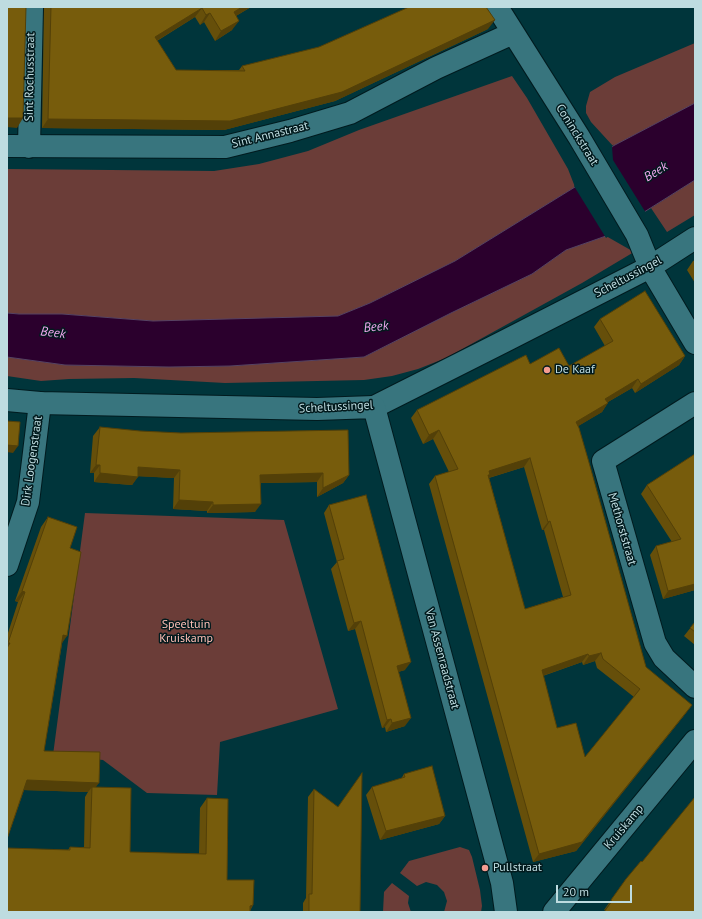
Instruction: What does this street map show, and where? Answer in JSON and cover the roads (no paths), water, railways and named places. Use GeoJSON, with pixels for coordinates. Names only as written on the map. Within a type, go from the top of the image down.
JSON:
{"type":"FeatureCollection","features":[{"type":"Feature","properties":{"kind":"street","name":"Sint Rochusstraat"},"geometry":{"type":"LineString","coordinates":[[29,146],[32,7]]}},
{"type":"Feature","properties":{"kind":"street","name":"Coninckstraat"},"geometry":{"type":"LineString","coordinates":[[497,7],[590,156],[637,235],[650,267]]}},
{"type":"Feature","properties":{"kind":"street","name":"Sint Annastraat"},"geometry":{"type":"LineString","coordinates":[[7,146],[225,147],[261,139],[350,113],[436,68],[513,33]]}},
{"type":"Feature","properties":{"kind":"street","name":"Scheltussingel"},"geometry":{"type":"LineString","coordinates":[[7,400],[40,403],[317,409],[374,407],[650,267],[695,238]]}},
{"type":"Feature","properties":{"kind":"street"},"geometry":{"type":"LineString","coordinates":[[650,267],[695,342]]}},
{"type":"Feature","properties":{"kind":"street","name":"Methorststraat"},"geometry":{"type":"LineString","coordinates":[[695,402],[603,461],[655,643],[664,658],[695,687]]}},
{"type":"Feature","properties":{"kind":"street","name":"Dirk Loogenstraat"},"geometry":{"type":"LineString","coordinates":[[7,565],[14,526],[28,502],[40,403]]}},
{"type":"Feature","properties":{"kind":"street","name":"Van Assenraadstraat"},"geometry":{"type":"LineString","coordinates":[[374,407],[502,883],[506,912]]}},
{"type":"Feature","properties":{"kind":"street","name":"Kruiskamp"},"geometry":{"type":"LineString","coordinates":[[554,912],[695,741]]}},
{"type":"Feature","properties":{"kind":"water","name":"Beek"},"geometry":{"type":"Polygon","coordinates":[[[695,103],[695,180],[606,236],[566,250],[532,274],[364,357],[230,366],[169,367],[65,365],[7,357],[7,313],[62,314],[153,321],[338,316],[370,303],[455,261],[575,187],[613,146],[695,103]]]}},
{"type":"Feature","properties":{"kind":"place","name":"De Kaaf"},"geometry":{"type":"Point","coordinates":[547,370]}},
{"type":"Feature","properties":{"kind":"place","name":"Pullstraat"},"geometry":{"type":"Point","coordinates":[485,868]}},
{"type":"Feature","properties":{"kind":"park label","name":"Speeltuin Kruiskamp"},"geometry":{"type":"Point","coordinates":[186,632]}}]}
